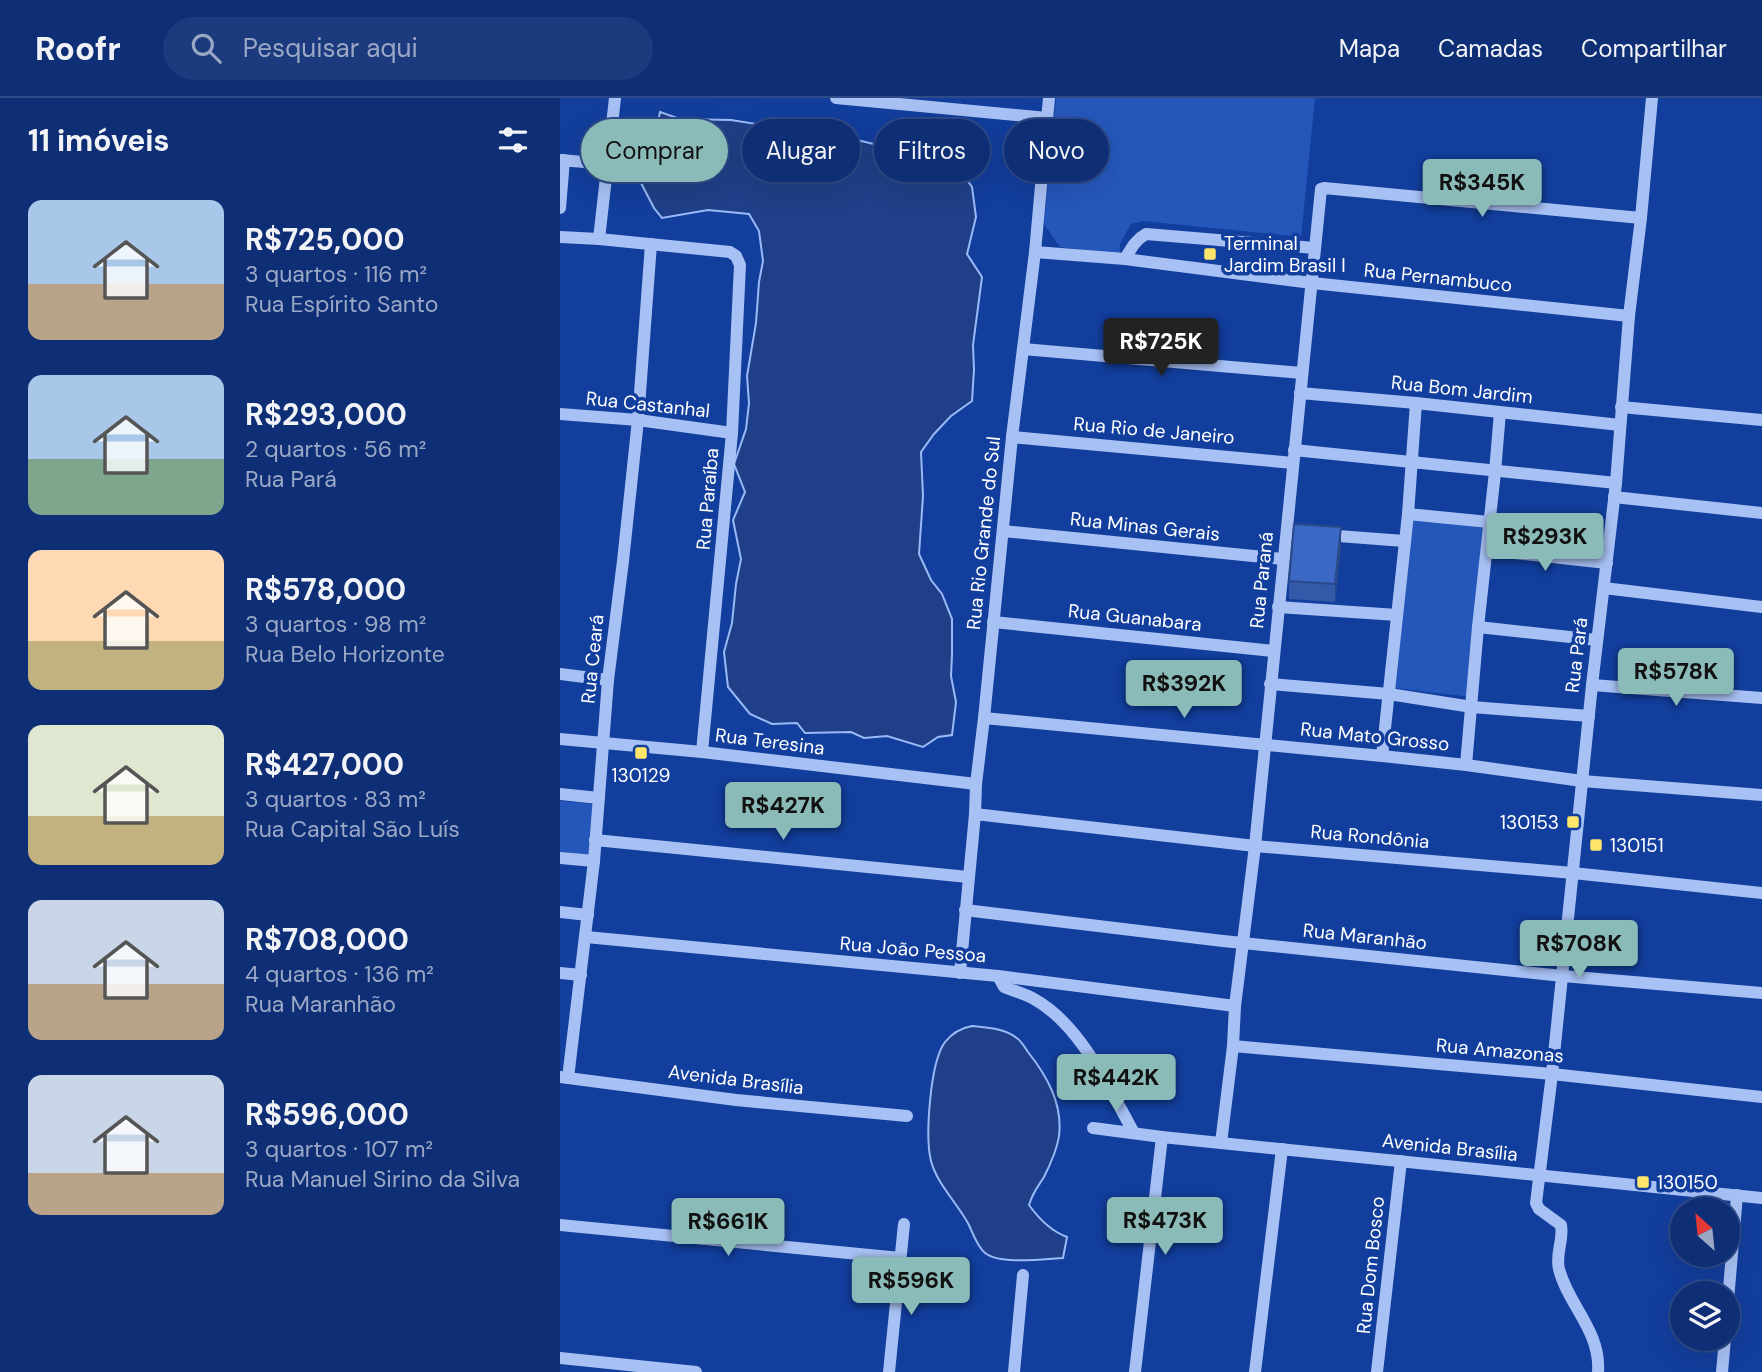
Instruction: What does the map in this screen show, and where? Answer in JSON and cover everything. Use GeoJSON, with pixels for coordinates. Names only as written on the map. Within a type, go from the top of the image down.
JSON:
{"type":"FeatureCollection","features":[{"type":"Feature","properties":{"kind":"street"},"geometry":{"type":"LineString","coordinates":[[613,119],[615,98]]}},
{"type":"Feature","properties":{"kind":"street"},"geometry":{"type":"LineString","coordinates":[[836,98],[1047,118]]}},
{"type":"Feature","properties":{"kind":"street","name":"Rua Rio Grande do Sul"},"geometry":{"type":"LineString","coordinates":[[960,973],[976,784],[1012,437],[1035,252],[1049,98]]}},
{"type":"Feature","properties":{"kind":"street","name":"Rua Pará"},"geometry":{"type":"LineString","coordinates":[[1598,1372],[1597,1350],[1559,1270],[1557,1259],[1563,1233],[1561,1225],[1539,1209],[1536,1203],[1615,490],[1629,316],[1652,98]]}},
{"type":"Feature","properties":{"kind":"street"},"geometry":{"type":"LineString","coordinates":[[560,208],[562,160],[581,162]]}},
{"type":"Feature","properties":{"kind":"street"},"geometry":{"type":"LineString","coordinates":[[599,239],[606,182]]}},
{"type":"Feature","properties":{"kind":"street","name":"Rua Paraná"},"geometry":{"type":"LineString","coordinates":[[1221,1143],[1255,846],[1283,559],[1299,533],[1294,456],[1321,188],[1641,218]]}},
{"type":"Feature","properties":{"kind":"street"},"geometry":{"type":"LineString","coordinates":[[1125,259],[1134,243],[1146,234],[1315,248]]}},
{"type":"Feature","properties":{"kind":"street"},"geometry":{"type":"LineString","coordinates":[[560,237],[650,244]]}},
{"type":"Feature","properties":{"kind":"street","name":"Rua Paraíba"},"geometry":{"type":"LineString","coordinates":[[650,244],[730,252],[736,256],[740,265],[732,433],[702,752]]}},
{"type":"Feature","properties":{"kind":"street","name":"Rua Ceará"},"geometry":{"type":"LineString","coordinates":[[564,1077],[581,975],[594,861],[608,680],[638,420],[650,244]]}},
{"type":"Feature","properties":{"kind":"street","name":"Rua Pernambuco"},"geometry":{"type":"LineString","coordinates":[[1035,252],[1125,259],[1312,283],[1629,316]]}},
{"type":"Feature","properties":{"kind":"street"},"geometry":{"type":"LineString","coordinates":[[1023,349],[1302,373]]}},
{"type":"Feature","properties":{"kind":"street","name":"Rua Bom Jardim"},"geometry":{"type":"LineString","coordinates":[[1300,393],[1620,425]]}},
{"type":"Feature","properties":{"kind":"street"},"geometry":{"type":"LineString","coordinates":[[1382,756],[1408,514],[1416,403]]}},
{"type":"Feature","properties":{"kind":"street"},"geometry":{"type":"LineString","coordinates":[[1621,407],[1762,420]]}},
{"type":"Feature","properties":{"kind":"street"},"geometry":{"type":"LineString","coordinates":[[1466,765],[1500,412]]}},
{"type":"Feature","properties":{"kind":"street","name":"Rua Castanhal"},"geometry":{"type":"LineString","coordinates":[[560,414],[638,420],[732,433]]}},
{"type":"Feature","properties":{"kind":"street","name":"Rua Rio de Janeiro"},"geometry":{"type":"LineString","coordinates":[[1012,437],[1411,462],[1495,471],[1762,513]]}},
{"type":"Feature","properties":{"kind":"street"},"geometry":{"type":"LineString","coordinates":[[1408,514],[1489,522]]}},
{"type":"Feature","properties":{"kind":"street","name":"Rua Minas Gerais"},"geometry":{"type":"LineString","coordinates":[[1003,531],[1283,559]]}},
{"type":"Feature","properties":{"kind":"street"},"geometry":{"type":"LineString","coordinates":[[1299,533],[1404,541]]}},
{"type":"Feature","properties":{"kind":"street"},"geometry":{"type":"LineString","coordinates":[[1487,550],[1606,563]]}},
{"type":"Feature","properties":{"kind":"street"},"geometry":{"type":"LineString","coordinates":[[1604,588],[1762,607]]}},
{"type":"Feature","properties":{"kind":"street"},"geometry":{"type":"LineString","coordinates":[[1278,607],[1397,615]]}},
{"type":"Feature","properties":{"kind":"street","name":"Rua Guanabara"},"geometry":{"type":"LineString","coordinates":[[993,622],[1273,650]]}},
{"type":"Feature","properties":{"kind":"street"},"geometry":{"type":"LineString","coordinates":[[1478,627],[1597,640]]}},
{"type":"Feature","properties":{"kind":"street"},"geometry":{"type":"LineString","coordinates":[[560,674],[608,680]]}},
{"type":"Feature","properties":{"kind":"street"},"geometry":{"type":"LineString","coordinates":[[1270,684],[1389,694],[1472,707],[1589,716]]}},
{"type":"Feature","properties":{"kind":"street"},"geometry":{"type":"LineString","coordinates":[[1592,685],[1762,698]]}},
{"type":"Feature","properties":{"kind":"street","name":"Rua Mato Grosso"},"geometry":{"type":"LineString","coordinates":[[984,718],[1382,756],[1582,781],[1762,795]]}},
{"type":"Feature","properties":{"kind":"street","name":"Rua Teresina"},"geometry":{"type":"LineString","coordinates":[[560,739],[702,752],[976,784]]}},
{"type":"Feature","properties":{"kind":"street"},"geometry":{"type":"LineString","coordinates":[[560,794],[599,798]]}},
{"type":"Feature","properties":{"kind":"street","name":"Rua Rondônia"},"geometry":{"type":"LineString","coordinates":[[975,814],[1255,846],[1573,873],[1762,893]]}},
{"type":"Feature","properties":{"kind":"street"},"geometry":{"type":"LineString","coordinates":[[595,840],[968,877]]}},
{"type":"Feature","properties":{"kind":"street"},"geometry":{"type":"LineString","coordinates":[[560,858],[594,861]]}},
{"type":"Feature","properties":{"kind":"street","name":"Rua Maranhão"},"geometry":{"type":"LineString","coordinates":[[965,909],[1242,943],[1563,976],[1762,993]]}},
{"type":"Feature","properties":{"kind":"street"},"geometry":{"type":"LineString","coordinates":[[560,912],[588,915]]}},
{"type":"Feature","properties":{"kind":"street","name":"Rua João Pessoa"},"geometry":{"type":"LineString","coordinates":[[586,937],[998,976],[1236,1006]]}},
{"type":"Feature","properties":{"kind":"street"},"geometry":{"type":"LineString","coordinates":[[560,973],[581,975]]}},
{"type":"Feature","properties":{"kind":"street"},"geometry":{"type":"LineString","coordinates":[[998,976],[1004,987],[1033,998],[1047,1007],[1078,1037],[1134,1133]]}},
{"type":"Feature","properties":{"kind":"street","name":"Rua Amazonas"},"geometry":{"type":"LineString","coordinates":[[1233,1046],[1552,1074],[1762,1097]]}},
{"type":"Feature","properties":{"kind":"street","name":"Avenida Brasília"},"geometry":{"type":"LineString","coordinates":[[564,1077],[736,1100],[907,1116]]}},
{"type":"Feature","properties":{"kind":"street","name":"Avenida Brasília"},"geometry":{"type":"LineString","coordinates":[[1093,1128],[1162,1138],[1762,1198]]}},
{"type":"Feature","properties":{"kind":"street"},"geometry":{"type":"LineString","coordinates":[[1135,1372],[1162,1138]]}},
{"type":"Feature","properties":{"kind":"street"},"geometry":{"type":"LineString","coordinates":[[1255,1372],[1282,1149]]}},
{"type":"Feature","properties":{"kind":"street","name":"Rua Dom Bosco"},"geometry":{"type":"LineString","coordinates":[[1377,1372],[1401,1161]]}},
{"type":"Feature","properties":{"kind":"street"},"geometry":{"type":"LineString","coordinates":[[1730,1281],[1737,1195]]}},
{"type":"Feature","properties":{"kind":"street"},"geometry":{"type":"LineString","coordinates":[[889,1372],[904,1224]]}},
{"type":"Feature","properties":{"kind":"street"},"geometry":{"type":"LineString","coordinates":[[560,1225],[900,1258]]}},
{"type":"Feature","properties":{"kind":"street"},"geometry":{"type":"LineString","coordinates":[[1014,1372],[1023,1275]]}},
{"type":"Feature","properties":{"kind":"street"},"geometry":{"type":"LineString","coordinates":[[1722,1372],[1724,1351]]}},
{"type":"Feature","properties":{"kind":"street"},"geometry":{"type":"LineString","coordinates":[[560,1358],[696,1372]]}},
{"type":"Feature","properties":{"kind":"shaded area"},"geometry":{"type":"Polygon","coordinates":[[[1056,98],[1315,98],[1301,237],[1143,221],[1131,224],[1120,244],[1120,254],[1060,247],[1044,224],[1048,182],[1109,182],[1109,119],[1054,119],[1056,98]]]}},
{"type":"Feature","properties":{"kind":"shaded area"},"geometry":{"type":"Polygon","coordinates":[[[660,112],[680,119],[659,119],[660,112]]]}},
{"type":"Feature","properties":{"kind":"shaded area"},"geometry":{"type":"Polygon","coordinates":[[[728,120],[742,122],[742,182],[860,182],[860,141],[874,144],[874,182],[968,182],[972,187],[976,217],[967,254],[982,277],[973,345],[972,401],[951,416],[921,452],[923,496],[919,554],[931,580],[942,594],[952,619],[951,676],[956,702],[952,735],[938,737],[923,747],[887,736],[864,738],[851,732],[805,733],[797,723],[772,724],[750,714],[728,687],[724,652],[732,623],[741,559],[733,520],[745,492],[734,464],[746,429],[749,403],[747,376],[763,261],[759,231],[749,214],[708,210],[662,218],[641,183],[728,182],[728,120]]]}},
{"type":"Feature","properties":{"kind":"shaded area"},"geometry":{"type":"Polygon","coordinates":[[[1411,519],[1490,524],[1472,697],[1394,688],[1411,519]]]}},
{"type":"Feature","properties":{"kind":"shaded area"},"geometry":{"type":"Polygon","coordinates":[[[560,801],[595,804],[589,860],[560,857],[560,801]]]}},
{"type":"Feature","properties":{"kind":"shaded area"},"geometry":{"type":"Polygon","coordinates":[[[972,1026],[1002,1031],[1018,1039],[1052,1091],[1059,1113],[1058,1141],[1049,1168],[1029,1205],[1046,1224],[1067,1237],[1063,1258],[1011,1260],[985,1253],[934,1169],[929,1150],[929,1135],[930,1100],[936,1066],[945,1042],[957,1031],[972,1026]]]}},
{"type":"Feature","properties":{"kind":"building"},"geometry":{"type":"Polygon","coordinates":[[[1294,524],[1341,527],[1335,584],[1289,581],[1294,524]]]}},
{"type":"Feature","properties":{"kind":"place","name":"Terminal Jardim Brasil I"},"geometry":{"type":"Point","coordinates":[1210,254]}},
{"type":"Feature","properties":{"kind":"place","name":"130129"},"geometry":{"type":"Point","coordinates":[641,753]}},
{"type":"Feature","properties":{"kind":"place","name":"130153"},"geometry":{"type":"Point","coordinates":[1573,822]}},
{"type":"Feature","properties":{"kind":"place","name":"130151"},"geometry":{"type":"Point","coordinates":[1596,845]}},
{"type":"Feature","properties":{"kind":"place","name":"130150"},"geometry":{"type":"Point","coordinates":[1643,1182]}}]}
